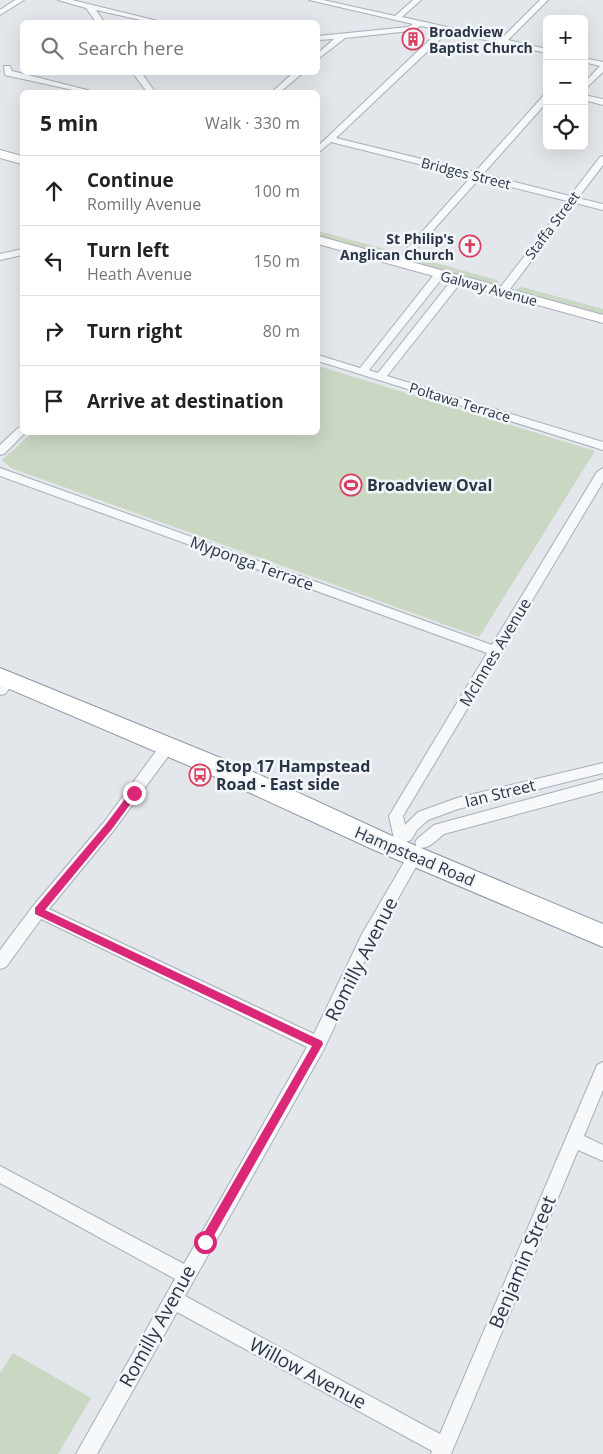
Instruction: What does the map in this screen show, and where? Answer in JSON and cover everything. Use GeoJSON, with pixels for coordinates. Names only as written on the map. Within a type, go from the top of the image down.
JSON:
{"type":"FeatureCollection","features":[{"type":"Feature","properties":{"kind":"highway","name":"Hampstead Road"},"geometry":{"type":"LineString","coordinates":[[3,682],[404,842],[603,918]]}},
{"type":"Feature","properties":{"kind":"highway","name":"Hampstead Road"},"geometry":{"type":"LineString","coordinates":[[404,842],[603,936]]}},
{"type":"Feature","properties":{"kind":"street"},"geometry":{"type":"LineString","coordinates":[[0,13],[20,0]]}},
{"type":"Feature","properties":{"kind":"street"},"geometry":{"type":"LineString","coordinates":[[62,0],[149,20]]}},
{"type":"Feature","properties":{"kind":"street"},"geometry":{"type":"LineString","coordinates":[[314,0],[543,51]]}},
{"type":"Feature","properties":{"kind":"street"},"geometry":{"type":"LineString","coordinates":[[397,18],[417,0]]}},
{"type":"Feature","properties":{"kind":"street"},"geometry":{"type":"LineString","coordinates":[[502,42],[544,0]]}},
{"type":"Feature","properties":{"kind":"street"},"geometry":{"type":"LineString","coordinates":[[89,6],[99,20]]}},
{"type":"Feature","properties":{"kind":"street"},"geometry":{"type":"LineString","coordinates":[[320,38],[410,29],[420,24]]}},
{"type":"Feature","properties":{"kind":"street"},"geometry":{"type":"LineString","coordinates":[[320,148],[446,30]]}},
{"type":"Feature","properties":{"kind":"street"},"geometry":{"type":"LineString","coordinates":[[320,55],[342,35]]}},
{"type":"Feature","properties":{"kind":"street"},"geometry":{"type":"LineString","coordinates":[[588,61],[603,65],[588,83]]}},
{"type":"Feature","properties":{"kind":"street"},"geometry":{"type":"LineString","coordinates":[[3,68],[20,66]]}},
{"type":"Feature","properties":{"kind":"street"},"geometry":{"type":"LineString","coordinates":[[3,68],[8,73],[81,90]]}},
{"type":"Feature","properties":{"kind":"street"},"geometry":{"type":"LineString","coordinates":[[138,75],[150,90]]}},
{"type":"Feature","properties":{"kind":"street"},"geometry":{"type":"LineString","coordinates":[[278,90],[296,75]]}},
{"type":"Feature","properties":{"kind":"street"},"geometry":{"type":"LineString","coordinates":[[588,98],[603,102]]}},
{"type":"Feature","properties":{"kind":"street"},"geometry":{"type":"LineString","coordinates":[[403,259],[543,102]]}},
{"type":"Feature","properties":{"kind":"street","name":"Bridges Street"},"geometry":{"type":"LineString","coordinates":[[329,139],[603,207]]}},
{"type":"Feature","properties":{"kind":"street"},"geometry":{"type":"LineString","coordinates":[[0,144],[20,149]]}},
{"type":"Feature","properties":{"kind":"street"},"geometry":{"type":"LineString","coordinates":[[0,154],[20,159]]}},
{"type":"Feature","properties":{"kind":"street","name":"Staffa Street"},"geometry":{"type":"LineString","coordinates":[[506,286],[603,159]]}},
{"type":"Feature","properties":{"kind":"street","name":"Galway Avenue"},"geometry":{"type":"LineString","coordinates":[[320,232],[403,259],[440,274],[458,279],[506,286],[603,319]]}},
{"type":"Feature","properties":{"kind":"street","name":"Galway Avenue"},"geometry":{"type":"LineString","coordinates":[[320,240],[403,259],[506,286],[603,307]]}},
{"type":"Feature","properties":{"kind":"street"},"geometry":{"type":"LineString","coordinates":[[0,257],[20,252]]}},
{"type":"Feature","properties":{"kind":"street"},"geometry":{"type":"LineString","coordinates":[[362,372],[440,274]]}},
{"type":"Feature","properties":{"kind":"street"},"geometry":{"type":"LineString","coordinates":[[380,377],[458,279]]}},
{"type":"Feature","properties":{"kind":"street","name":"Poltawa Terrace"},"geometry":{"type":"LineString","coordinates":[[320,359],[603,446]]}},
{"type":"Feature","properties":{"kind":"street"},"geometry":{"type":"LineString","coordinates":[[0,452],[20,432]]}},
{"type":"Feature","properties":{"kind":"street","name":"McInnes Avenue"},"geometry":{"type":"LineString","coordinates":[[404,842],[396,816],[603,472]]}},
{"type":"Feature","properties":{"kind":"street","name":"Myponga Terrace"},"geometry":{"type":"LineString","coordinates":[[3,473],[495,651]]}},
{"type":"Feature","properties":{"kind":"street"},"geometry":{"type":"LineString","coordinates":[[0,962],[38,911],[109,826],[167,747]]}},
{"type":"Feature","properties":{"kind":"street","name":"Ian Street"},"geometry":{"type":"LineString","coordinates":[[404,842],[412,826],[423,816],[457,804],[603,768]]}},
{"type":"Feature","properties":{"kind":"street","name":"Ian Street"},"geometry":{"type":"LineString","coordinates":[[404,842],[439,830],[603,785]]}},
{"type":"Feature","properties":{"kind":"street","name":"Romilly Avenue"},"geometry":{"type":"LineString","coordinates":[[86,1454],[318,1044],[367,940],[404,842]]}},
{"type":"Feature","properties":{"kind":"street"},"geometry":{"type":"LineString","coordinates":[[38,911],[318,1044]]}},
{"type":"Feature","properties":{"kind":"street","name":"Benjamin Street"},"geometry":{"type":"LineString","coordinates":[[442,1450],[603,1070]]}},
{"type":"Feature","properties":{"kind":"street"},"geometry":{"type":"LineString","coordinates":[[573,1140],[603,1153]]}},
{"type":"Feature","properties":{"kind":"street"},"geometry":{"type":"LineString","coordinates":[[0,1174],[186,1275]]}},
{"type":"Feature","properties":{"kind":"street","name":"Willow Avenue"},"geometry":{"type":"LineString","coordinates":[[172,1300],[442,1450]]}},
{"type":"Feature","properties":{"kind":"green space"},"geometry":{"type":"Polygon","coordinates":[[[320,232],[396,252],[398,255],[391,259],[320,239],[320,232]]]}},
{"type":"Feature","properties":{"kind":"green space"},"geometry":{"type":"Polygon","coordinates":[[[421,259],[499,282],[495,286],[414,263],[421,259]]]}},
{"type":"Feature","properties":{"kind":"green space"},"geometry":{"type":"Polygon","coordinates":[[[522,287],[603,309],[603,317],[515,292],[518,288],[522,287]]]}},
{"type":"Feature","properties":{"kind":"green space"},"geometry":{"type":"Polygon","coordinates":[[[320,367],[595,451],[479,637],[11,468],[2,460],[30,435],[320,435],[320,367]]]}},
{"type":"Feature","properties":{"kind":"green space"},"geometry":{"type":"Polygon","coordinates":[[[13,1353],[91,1398],[58,1454],[0,1454],[0,1373],[13,1353]]]}},
{"type":"Feature","properties":{"kind":"place","name":"Broadview Baptist Church"},"geometry":{"type":"Point","coordinates":[413,39]}},
{"type":"Feature","properties":{"kind":"place","name":"St Philip's Anglican Church"},"geometry":{"type":"Point","coordinates":[470,246]}},
{"type":"Feature","properties":{"kind":"place","name":"Broadview Oval"},"geometry":{"type":"Point","coordinates":[351,485]}},
{"type":"Feature","properties":{"kind":"place","name":"Stop 17 Hampstead Road - East side"},"geometry":{"type":"Point","coordinates":[200,775]}},
{"type":"Feature","properties":{"kind":"route"},"geometry":{"type":"LineString","coordinates":[[134,793],[38,911],[318,1044],[205,1242]]}}]}
